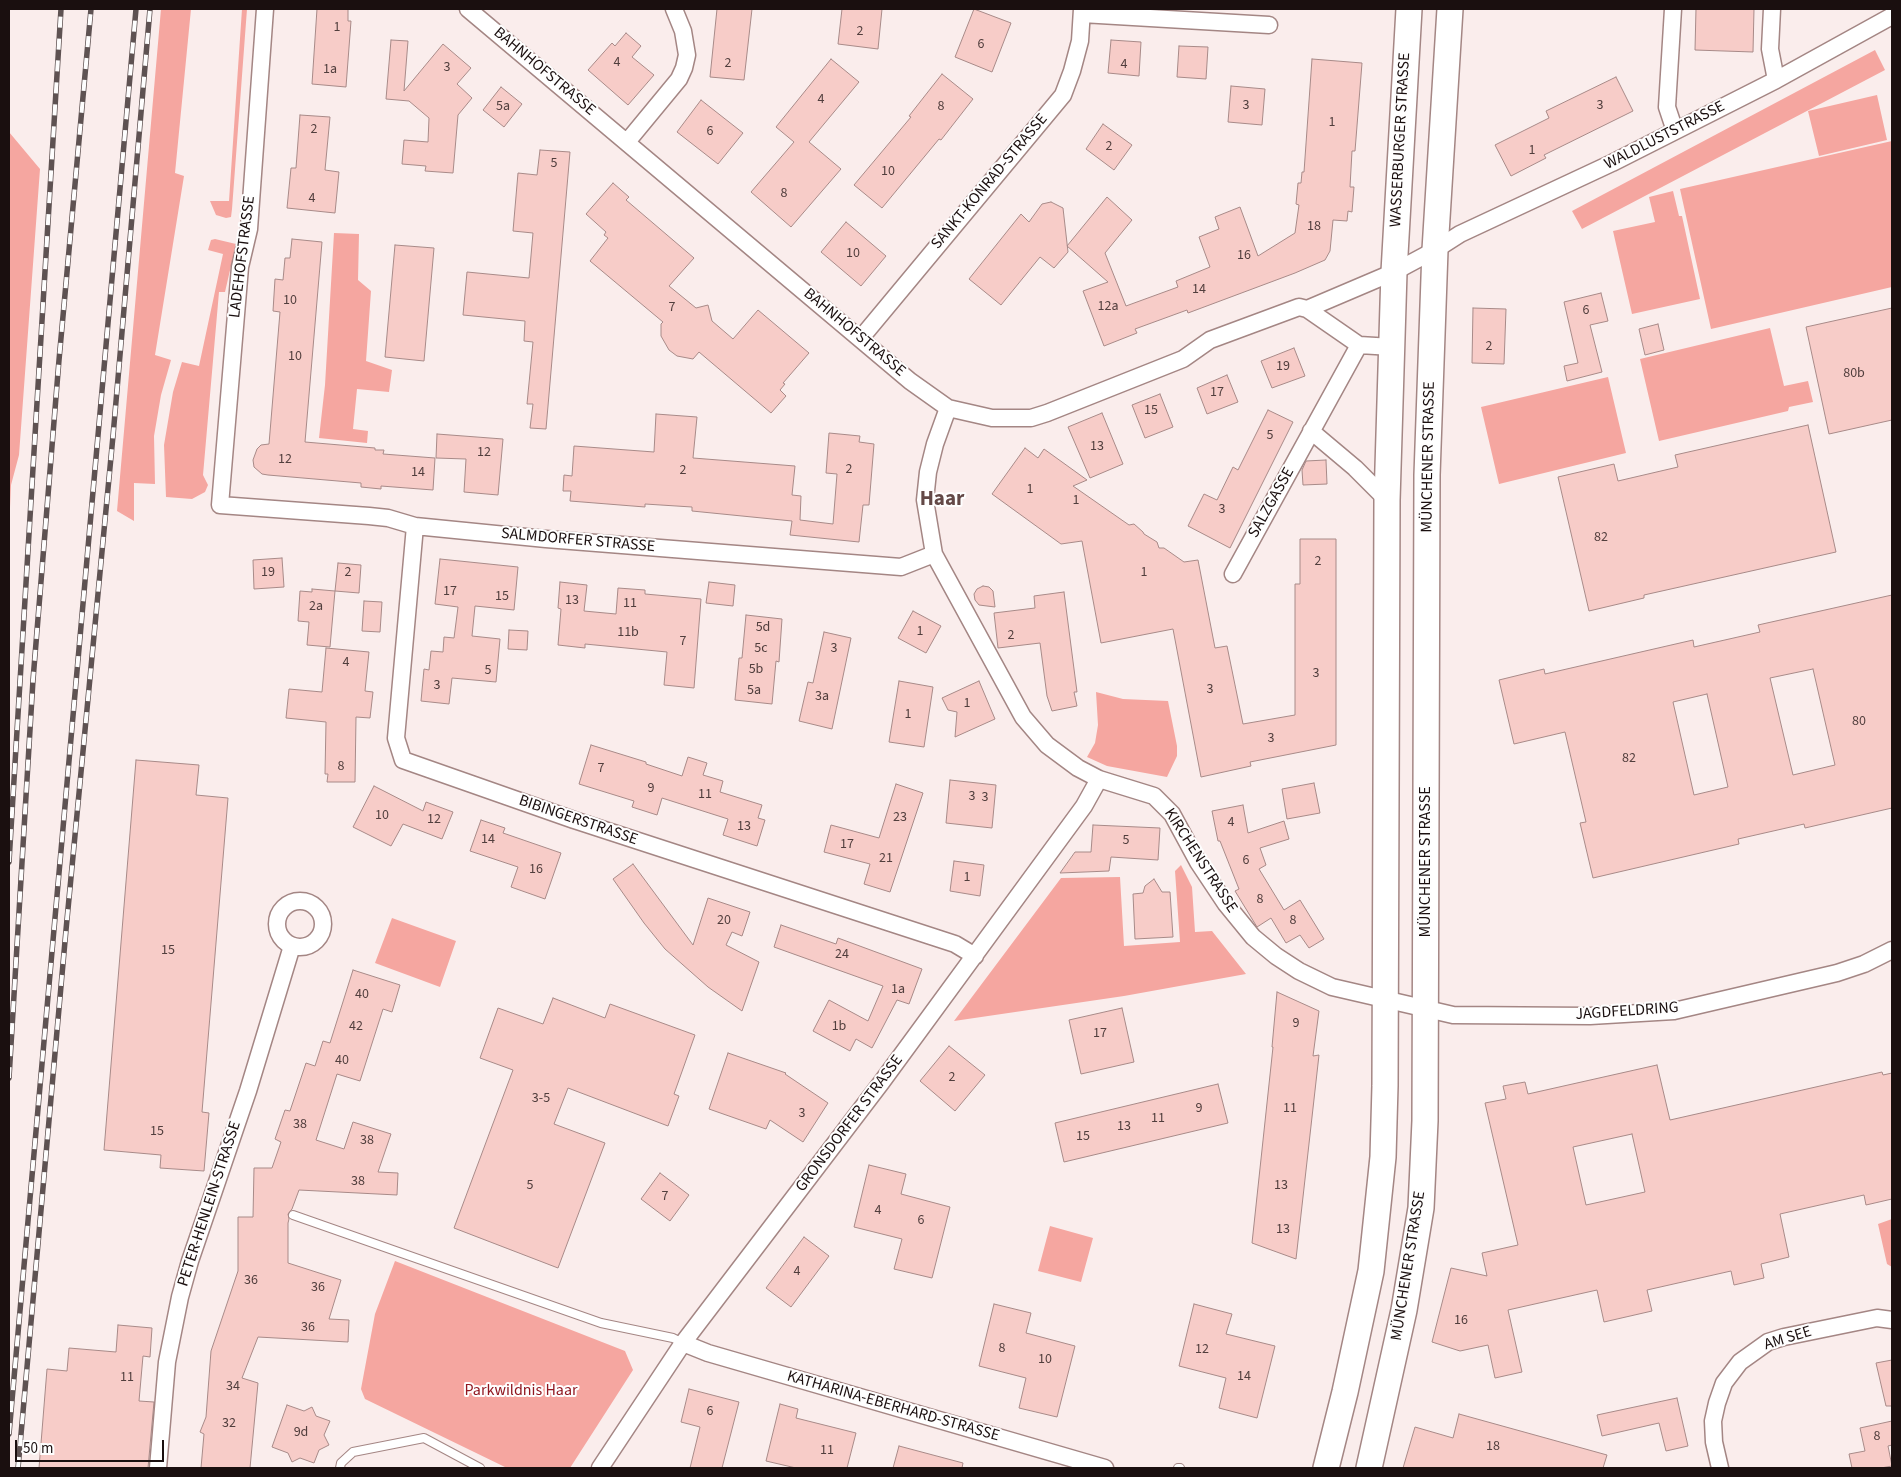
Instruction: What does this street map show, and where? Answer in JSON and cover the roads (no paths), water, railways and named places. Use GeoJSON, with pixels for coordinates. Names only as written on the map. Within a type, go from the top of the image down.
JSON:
{"type":"FeatureCollection","features":[{"type":"Feature","properties":{"kind":"main road","name":"WASSERBURGER STRASSE"},"geometry":{"type":"LineString","coordinates":[[1394,272],[1409,9]]}},
{"type":"Feature","properties":{"kind":"main road"},"geometry":{"type":"LineString","coordinates":[[1436,250],[1450,9]]}},
{"type":"Feature","properties":{"kind":"main road","name":"MÜNCHENER STRASSE"},"geometry":{"type":"LineString","coordinates":[[1370,1468],[1404,1310],[1421,1208],[1425,1121],[1426,1008],[1427,475],[1436,250]]}},
{"type":"Feature","properties":{"kind":"main road"},"geometry":{"type":"LineString","coordinates":[[1326,1468],[1345,1392],[1372,1262],[1383,1157],[1387,500],[1394,272]]}},
{"type":"Feature","properties":{"kind":"street","name":"LADEHOFSTRASSE"},"geometry":{"type":"LineString","coordinates":[[220,505],[240,267],[249,229],[265,9]]}},
{"type":"Feature","properties":{"kind":"street","name":"BAHNHOFSTRASSE"},"geometry":{"type":"LineString","coordinates":[[468,9],[910,381],[948,408],[992,418],[1031,418],[1048,413],[1183,359],[1210,340],[1299,307],[1307,309],[1394,272],[1436,250]]}},
{"type":"Feature","properties":{"kind":"street"},"geometry":{"type":"LineString","coordinates":[[627,142],[679,79],[684,68],[686,55],[683,31],[674,9]]}},
{"type":"Feature","properties":{"kind":"street"},"geometry":{"type":"LineString","coordinates":[[1673,9],[1667,108],[1675,131]]}},
{"type":"Feature","properties":{"kind":"street"},"geometry":{"type":"LineString","coordinates":[[1772,9],[1770,49],[1776,80]]}},
{"type":"Feature","properties":{"kind":"street"},"geometry":{"type":"LineString","coordinates":[[1082,11],[1269,25]]}},
{"type":"Feature","properties":{"kind":"street","name":"SANKT-KONRAD-STRASSE"},"geometry":{"type":"LineString","coordinates":[[861,338],[1063,95],[1080,41],[1082,11]]}},
{"type":"Feature","properties":{"kind":"street","name":"WALDLUSTSTRASSE"},"geometry":{"type":"LineString","coordinates":[[1436,250],[1460,234],[1528,203],[1776,80],[1892,16]]}},
{"type":"Feature","properties":{"kind":"street"},"geometry":{"type":"LineString","coordinates":[[1307,309],[1359,345],[1392,347]]}},
{"type":"Feature","properties":{"kind":"street","name":"SALZGASSE"},"geometry":{"type":"LineString","coordinates":[[1233,574],[1359,345]]}},
{"type":"Feature","properties":{"kind":"street","name":"KIRCHENSTRASSE"},"geometry":{"type":"LineString","coordinates":[[948,408],[935,444],[928,472],[925,500],[934,554],[1024,718],[1047,745],[1078,768],[1099,779],[1154,796],[1165,806],[1172,814],[1198,862],[1226,904],[1253,937],[1276,956],[1299,971],[1332,987],[1385,999]]}},
{"type":"Feature","properties":{"kind":"street"},"geometry":{"type":"LineString","coordinates":[[1311,431],[1355,468],[1387,500]]}},
{"type":"Feature","properties":{"kind":"street","name":"SALMDORFER STRASSE"},"geometry":{"type":"LineString","coordinates":[[220,505],[369,516],[388,518],[414,526],[546,539],[900,567],[934,554]]}},
{"type":"Feature","properties":{"kind":"street","name":"BIBINGERSTRASSE"},"geometry":{"type":"LineString","coordinates":[[414,526],[396,738],[404,760],[574,820],[955,944],[975,956]]}},
{"type":"Feature","properties":{"kind":"street","name":"GRONSDORFER STRASSE"},"geometry":{"type":"LineString","coordinates":[[600,1468],[683,1343],[975,956],[1090,799],[1099,779]]}},
{"type":"Feature","properties":{"kind":"street","name":"PETER-HENLEIN-STRASSE"},"geometry":{"type":"LineString","coordinates":[[158,1468],[167,1362],[180,1297],[190,1261],[248,1091],[292,946]]}},
{"type":"Feature","properties":{"kind":"street","name":"JAGDFELDRING"},"geometry":{"type":"LineString","coordinates":[[1385,999],[1453,1015],[1590,1016],[1674,1011],[1837,973],[1864,964],[1892,950]]}},
{"type":"Feature","properties":{"kind":"street","name":"AM SEE"},"geometry":{"type":"LineString","coordinates":[[1720,1468],[1714,1442],[1713,1421],[1724,1383],[1740,1362],[1768,1342],[1784,1337],[1876,1318],[1892,1320]]}},
{"type":"Feature","properties":{"kind":"street","name":"KATHARINA-EBERHARD-STRASSE"},"geometry":{"type":"LineString","coordinates":[[683,1343],[716,1356],[1105,1468]]}},
{"type":"Feature","properties":{"kind":"lane"},"geometry":{"type":"LineString","coordinates":[[293,1215],[601,1323],[673,1338],[683,1343]]}},
{"type":"Feature","properties":{"kind":"lane"},"geometry":{"type":"LineString","coordinates":[[340,1468],[342,1462],[353,1452],[424,1438],[480,1468]]}},
{"type":"Feature","properties":{"kind":"railway"},"geometry":{"type":"LineString","coordinates":[[9,862],[61,9]]}},
{"type":"Feature","properties":{"kind":"railway"},"geometry":{"type":"LineString","coordinates":[[9,1078],[33,680],[59,360],[91,9]]}},
{"type":"Feature","properties":{"kind":"railway"},"geometry":{"type":"LineString","coordinates":[[9,1434],[136,9]]}},
{"type":"Feature","properties":{"kind":"railway"},"geometry":{"type":"LineString","coordinates":[[18,1468],[66,930],[113,436],[150,9]]}},
{"type":"Feature","properties":{"kind":"district","name":"Haar"},"geometry":{"type":"Point","coordinates":[942,500]}},
{"type":"Feature","properties":{"kind":"park label","name":"Parkwildnis Haar"},"geometry":{"type":"Point","coordinates":[521,1391]}}]}
